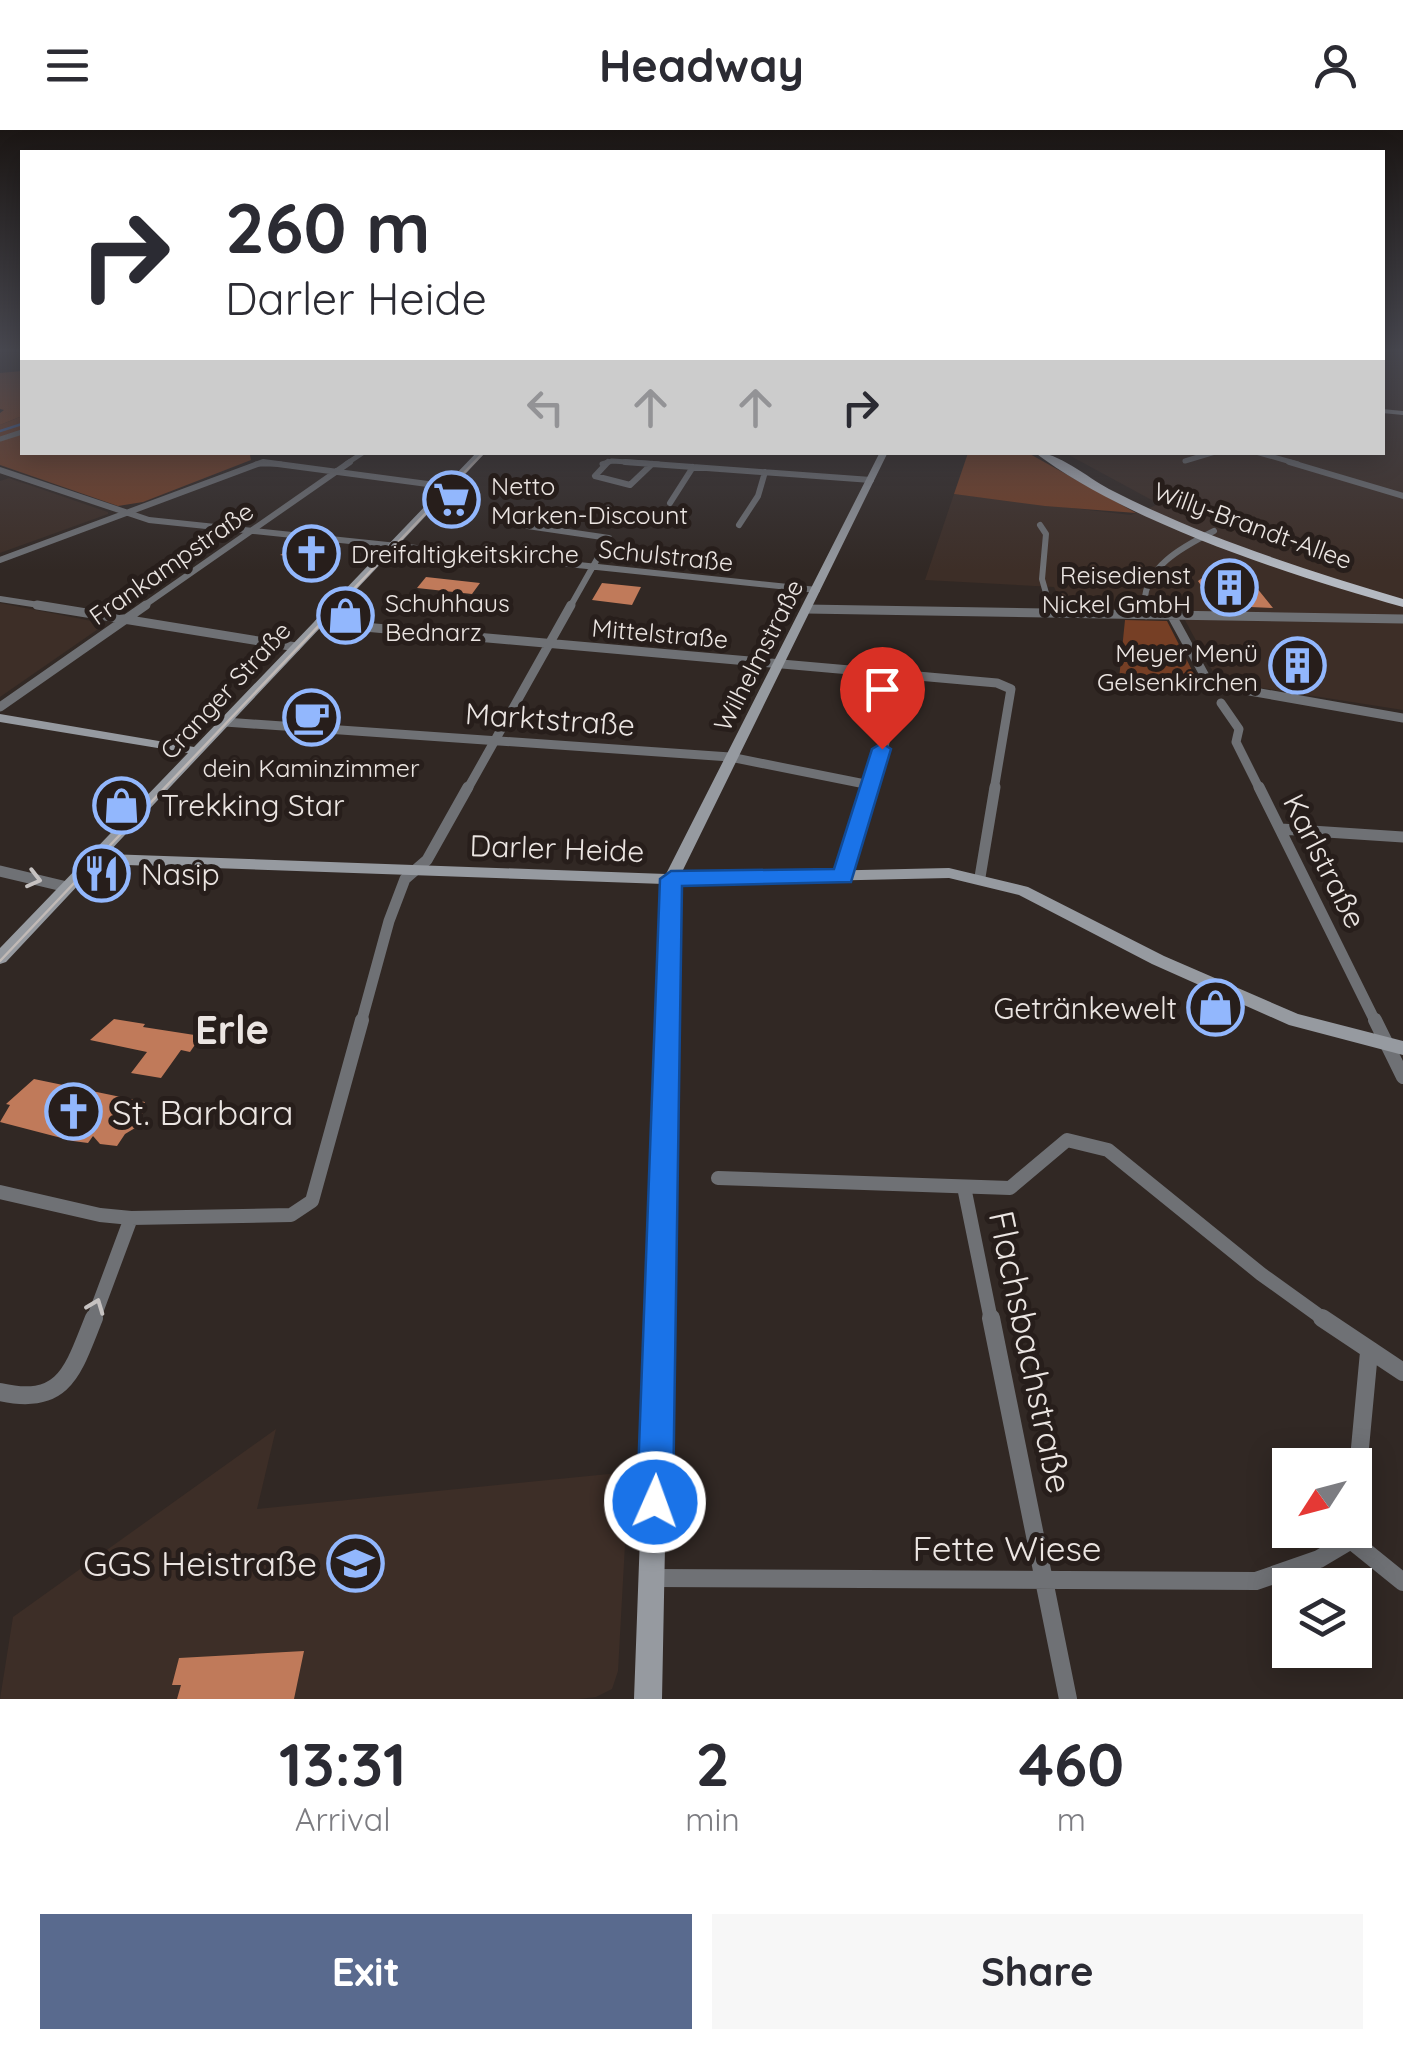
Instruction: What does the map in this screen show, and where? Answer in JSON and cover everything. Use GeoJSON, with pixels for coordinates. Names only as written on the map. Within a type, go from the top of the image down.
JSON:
{"type":"FeatureCollection","features":[{"type":"Feature","properties":{"kind":"main road","name":"Willy-Brandt-Allee"},"geometry":{"type":"LineString","coordinates":[[1043,455],[1094,485],[1209,533],[1403,603]]}},
{"type":"Feature","properties":{"kind":"main road","name":"Willy-Brandt-Allee"},"geometry":{"type":"LineString","coordinates":[[1058,455],[1209,533],[1403,594]]}},
{"type":"Feature","properties":{"kind":"street","name":"Frankampstraße"},"geometry":{"type":"LineString","coordinates":[[0,706],[360,455]]}},
{"type":"Feature","properties":{"kind":"street","name":"Cranger Straße"},"geometry":{"type":"LineString","coordinates":[[0,958],[479,455]]}},
{"type":"Feature","properties":{"kind":"street"},"geometry":{"type":"LineString","coordinates":[[627,462],[630,455]]}},
{"type":"Feature","properties":{"kind":"street","name":"Wilhelmstraße"},"geometry":{"type":"LineString","coordinates":[[671,879],[883,455]]}},
{"type":"Feature","properties":{"kind":"street"},"geometry":{"type":"LineString","coordinates":[[1185,462],[1206,455]]}},
{"type":"Feature","properties":{"kind":"street"},"geometry":{"type":"LineString","coordinates":[[1266,455],[1403,496]]}},
{"type":"Feature","properties":{"kind":"street"},"geometry":{"type":"LineString","coordinates":[[0,560],[268,461],[334,474],[450,487]]}},
{"type":"Feature","properties":{"kind":"street"},"geometry":{"type":"LineString","coordinates":[[652,464],[630,485],[595,476],[603,463],[627,462],[871,480]]}},
{"type":"Feature","properties":{"kind":"street"},"geometry":{"type":"LineString","coordinates":[[670,503],[693,467]]}},
{"type":"Feature","properties":{"kind":"street","name":"Schulstraße"},"geometry":{"type":"LineString","coordinates":[[0,470],[127,514],[391,548],[817,590]]}},
{"type":"Feature","properties":{"kind":"street"},"geometry":{"type":"LineString","coordinates":[[740,525],[758,496],[766,472]]}},
{"type":"Feature","properties":{"kind":"street"},"geometry":{"type":"LineString","coordinates":[[0,1192],[100,1215],[131,1218],[291,1214],[312,1200],[389,922],[405,879],[427,860],[609,538],[604,534],[514,524]]}},
{"type":"Feature","properties":{"kind":"street"},"geometry":{"type":"LineString","coordinates":[[1040,525],[1046,534],[1042,579],[1052,613]]}},
{"type":"Feature","properties":{"kind":"street"},"geometry":{"type":"LineString","coordinates":[[1146,615],[1144,594],[1153,574],[1180,550],[1209,533]]}},
{"type":"Feature","properties":{"kind":"street"},"geometry":{"type":"LineString","coordinates":[[0,598],[296,647]]}},
{"type":"Feature","properties":{"kind":"street"},"geometry":{"type":"LineString","coordinates":[[806,608],[1403,619]]}},
{"type":"Feature","properties":{"kind":"street"},"geometry":{"type":"LineString","coordinates":[[1172,616],[1206,678],[1216,686],[1403,718]]}},
{"type":"Feature","properties":{"kind":"street","name":"Mittelstraße"},"geometry":{"type":"LineString","coordinates":[[320,623],[997,683],[1012,690],[980,878]]}},
{"type":"Feature","properties":{"kind":"street"},"geometry":{"type":"LineString","coordinates":[[843,876],[906,676]]}},
{"type":"Feature","properties":{"kind":"street","name":"Karlstraße"},"geometry":{"type":"LineString","coordinates":[[1221,702],[1239,730],[1236,742],[1396,1046],[1403,1078]]}},
{"type":"Feature","properties":{"kind":"street"},"geometry":{"type":"LineString","coordinates":[[0,718],[197,751]]}},
{"type":"Feature","properties":{"kind":"street","name":"Marktstraße"},"geometry":{"type":"LineString","coordinates":[[225,722],[730,757],[870,785]]}},
{"type":"Feature","properties":{"kind":"street"},"geometry":{"type":"LineString","coordinates":[[1281,828],[1403,837]]}},
{"type":"Feature","properties":{"kind":"street","name":"Darler Heide"},"geometry":{"type":"LineString","coordinates":[[95,859],[671,879],[948,873],[1023,890],[1158,960],[1277,1012],[1332,1032],[1396,1046]]}},
{"type":"Feature","properties":{"kind":"street"},"geometry":{"type":"LineString","coordinates":[[0,871],[67,888]]}},
{"type":"Feature","properties":{"kind":"street"},"geometry":{"type":"LineString","coordinates":[[648,1699],[671,879]]}},
{"type":"Feature","properties":{"kind":"street","name":"Flachsbachstraße"},"geometry":{"type":"LineString","coordinates":[[1068,1699],[964,1187],[1010,1188],[1067,1140],[1108,1150],[1261,1274],[1403,1372]]}},
{"type":"Feature","properties":{"kind":"street"},"geometry":{"type":"LineString","coordinates":[[718,1178],[964,1187]]}},
{"type":"Feature","properties":{"kind":"street"},"geometry":{"type":"LineString","coordinates":[[0,1392],[28,1398],[55,1391],[74,1364],[131,1218]]}},
{"type":"Feature","properties":{"kind":"street"},"geometry":{"type":"LineString","coordinates":[[1360,1448],[1369,1352]]}},
{"type":"Feature","properties":{"kind":"street","name":"Fette Wiese"},"geometry":{"type":"LineString","coordinates":[[653,1578],[1256,1581],[1319,1559],[1334,1548]]}},
{"type":"Feature","properties":{"kind":"street"},"geometry":{"type":"LineString","coordinates":[[1366,1548],[1403,1582]]}},
{"type":"Feature","properties":{"kind":"shaded area"},"geometry":{"type":"Polygon","coordinates":[[[20,424],[20,455],[250,455],[251,460],[143,502],[118,506],[0,465],[0,425],[20,424]]]}},
{"type":"Feature","properties":{"kind":"shaded area"},"geometry":{"type":"Polygon","coordinates":[[[1385,424],[1403,424],[1403,710],[1218,681],[1180,611],[1064,608],[1054,587],[925,580],[954,494],[1131,515],[1159,504],[1069,455],[1385,455],[1385,424]]]}},
{"type":"Feature","properties":{"kind":"shaded area"},"geometry":{"type":"Polygon","coordinates":[[[967,455],[1032,455],[1136,513],[1045,506],[954,494],[967,455]]]}},
{"type":"Feature","properties":{"kind":"shaded area"},"geometry":{"type":"Polygon","coordinates":[[[9,478],[108,514],[0,553],[0,481],[9,478]]]}},
{"type":"Feature","properties":{"kind":"shaded area"},"geometry":{"type":"Polygon","coordinates":[[[0,603],[102,623],[104,625],[0,697],[0,603]]]}},
{"type":"Feature","properties":{"kind":"shaded area"},"geometry":{"type":"Polygon","coordinates":[[[1125,620],[1167,621],[1201,688],[1119,679],[1125,620]]]}},
{"type":"Feature","properties":{"kind":"shaded area","name":"GGS Heistraße"},"geometry":{"type":"Polygon","coordinates":[[[276,1429],[257,1509],[629,1472],[618,1671],[612,1689],[596,1697],[579,1699],[0,1699],[13,1617],[276,1429]]]}},
{"type":"Feature","properties":{"kind":"building","name":"Dreifaltigkeitskirche"},"geometry":{"type":"Polygon","coordinates":[[[301,545],[334,551],[324,562],[319,557],[315,561],[280,555],[301,545]]]}},
{"type":"Feature","properties":{"kind":"building","name":"Reisedienst Nickel GmbH"},"geometry":{"type":"Polygon","coordinates":[[[1205,576],[1248,577],[1273,608],[1250,607],[1241,596],[1208,596],[1198,581],[1205,576]]]}},
{"type":"Feature","properties":{"kind":"building"},"geometry":{"type":"Polygon","coordinates":[[[426,577],[480,583],[472,594],[417,588],[426,577]]]}},
{"type":"Feature","properties":{"kind":"building"},"geometry":{"type":"Polygon","coordinates":[[[602,583],[641,587],[632,605],[592,600],[602,583]]]}},
{"type":"Feature","properties":{"kind":"building"},"geometry":{"type":"Polygon","coordinates":[[[114,1019],[201,1036],[190,1052],[181,1050],[161,1078],[131,1073],[147,1052],[90,1040],[114,1019]]]}},
{"type":"Feature","properties":{"kind":"building","name":"St. Barbara"},"geometry":{"type":"Polygon","coordinates":[[[34,1079],[145,1102],[140,1125],[125,1134],[117,1146],[100,1144],[93,1136],[88,1143],[73,1141],[0,1122],[10,1105],[6,1104],[34,1079]]]}},
{"type":"Feature","properties":{"kind":"building"},"geometry":{"type":"Polygon","coordinates":[[[304,1651],[294,1699],[177,1699],[181,1685],[172,1685],[179,1658],[304,1651]]]}},
{"type":"Feature","properties":{"kind":"waterway"},"geometry":{"type":"LineString","coordinates":[[0,431],[20,425]]}},
{"type":"Feature","properties":{"kind":"tram line"},"geometry":{"type":"LineString","coordinates":[[0,961],[481,455]]}},
{"type":"Feature","properties":{"kind":"place","name":"Netto Marken-Discount"},"geometry":{"type":"Point","coordinates":[452,499]}},
{"type":"Feature","properties":{"kind":"place","name":"Dreifaltigkeitskirche"},"geometry":{"type":"Point","coordinates":[312,553]}},
{"type":"Feature","properties":{"kind":"place","name":"Reisedienst Nickel GmbH"},"geometry":{"type":"Point","coordinates":[1230,588]}},
{"type":"Feature","properties":{"kind":"place","name":"Schuhhaus Bednarz"},"geometry":{"type":"Point","coordinates":[346,616]}},
{"type":"Feature","properties":{"kind":"place","name":"Meyer Menü Gelsenkirchen"},"geometry":{"type":"Point","coordinates":[1297,666]}},
{"type":"Feature","properties":{"kind":"place","name":"dein Kaminzimmer"},"geometry":{"type":"Point","coordinates":[311,718]}},
{"type":"Feature","properties":{"kind":"place","name":"Trekking Star"},"geometry":{"type":"Point","coordinates":[122,805]}},
{"type":"Feature","properties":{"kind":"place","name":"Nasip"},"geometry":{"type":"Point","coordinates":[102,874]}},
{"type":"Feature","properties":{"kind":"place","name":"Getränkewelt"},"geometry":{"type":"Point","coordinates":[1216,1008]}},
{"type":"Feature","properties":{"kind":"place","name":"St. Barbara"},"geometry":{"type":"Point","coordinates":[73,1112]}},
{"type":"Feature","properties":{"kind":"place","name":"GGS Heistraße"},"geometry":{"type":"Point","coordinates":[356,1563]}},
{"type":"Feature","properties":{"kind":"district","name":"Erle"},"geometry":{"type":"Point","coordinates":[232,1029]}},
{"type":"Feature","properties":{"kind":"route"},"geometry":{"type":"LineString","coordinates":[[655,1502],[671,879],[843,876],[882,749]]}}]}
